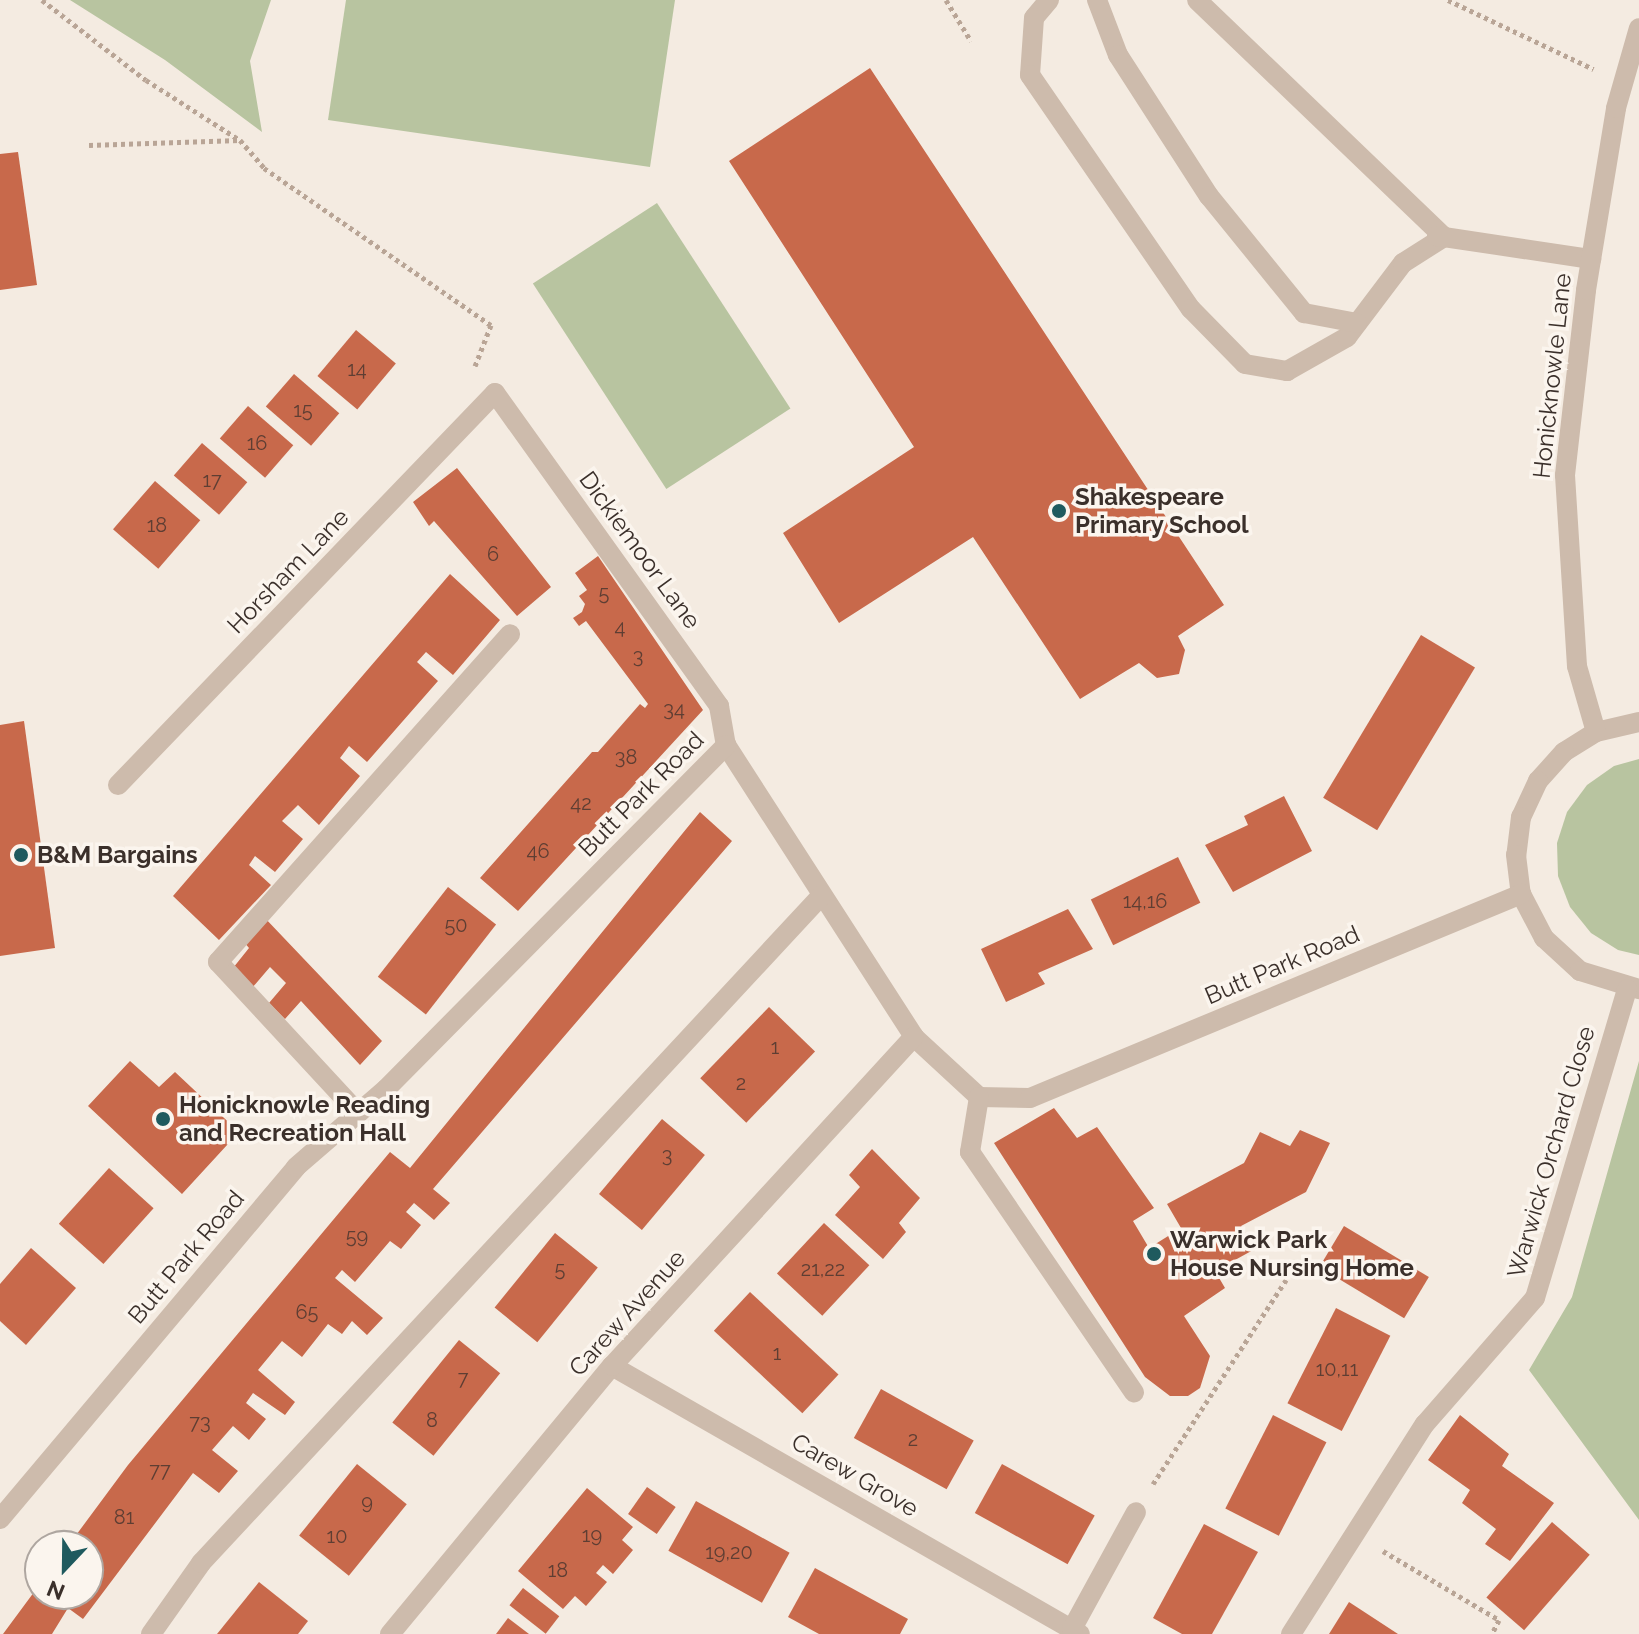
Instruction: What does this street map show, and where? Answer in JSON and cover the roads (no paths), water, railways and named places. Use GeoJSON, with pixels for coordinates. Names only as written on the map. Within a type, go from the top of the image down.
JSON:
{"type":"FeatureCollection","features":[{"type":"Feature","properties":{"kind":"street"},"geometry":{"type":"LineString","coordinates":[[1049,0],[1034,18],[1030,75],[1191,309],[1245,364],[1287,371],[1347,337],[1403,263],[1441,237]]}},
{"type":"Feature","properties":{"kind":"street"},"geometry":{"type":"LineString","coordinates":[[1097,0],[1118,55],[1209,196],[1304,313],[1357,323]]}},
{"type":"Feature","properties":{"kind":"street"},"geometry":{"type":"LineString","coordinates":[[1197,0],[1441,237],[1591,259]]}},
{"type":"Feature","properties":{"kind":"street","name":"Honicknowle Lane"},"geometry":{"type":"LineString","coordinates":[[1596,732],[1577,666],[1565,475],[1591,259],[1623,84],[1639,28]]}},
{"type":"Feature","properties":{"kind":"street","name":"Dickiemoor Lane"},"geometry":{"type":"LineString","coordinates":[[495,393],[719,706],[726,745]]}},
{"type":"Feature","properties":{"kind":"street","name":"Horsham Lane"},"geometry":{"type":"LineString","coordinates":[[118,785],[495,393]]}},
{"type":"Feature","properties":{"kind":"street"},"geometry":{"type":"LineString","coordinates":[[358,1113],[218,962],[510,634]]}},
{"type":"Feature","properties":{"kind":"street"},"geometry":{"type":"LineString","coordinates":[[1633,989],[1580,971],[1544,938],[1521,894],[1516,855],[1521,817],[1532,793],[1564,752],[1596,732],[1639,722]]}},
{"type":"Feature","properties":{"kind":"street","name":"Butt Park Road"},"geometry":{"type":"LineString","coordinates":[[3,1509],[296,1167],[358,1113],[726,745],[914,1037],[979,1097],[1030,1098],[1521,894]]}},
{"type":"Feature","properties":{"kind":"street"},"geometry":{"type":"LineString","coordinates":[[151,1634],[201,1563],[822,895]]}},
{"type":"Feature","properties":{"kind":"street","name":"Warwick Orchard Close"},"geometry":{"type":"LineString","coordinates":[[1291,1634],[1425,1424],[1535,1298],[1633,989]]}},
{"type":"Feature","properties":{"kind":"street","name":"Carew Avenue"},"geometry":{"type":"LineString","coordinates":[[390,1634],[612,1366],[914,1037]]}},
{"type":"Feature","properties":{"kind":"street"},"geometry":{"type":"LineString","coordinates":[[979,1097],[970,1152],[1134,1392]]}},
{"type":"Feature","properties":{"kind":"street","name":"Carew Grove"},"geometry":{"type":"LineString","coordinates":[[612,1366],[1076,1631],[1136,1512]]}},
{"type":"Feature","properties":{"kind":"place","name":"Shakespeare Primary School"},"geometry":{"type":"Point","coordinates":[1059,511]}},
{"type":"Feature","properties":{"kind":"place","name":"B&M Bargains"},"geometry":{"type":"Point","coordinates":[21,855]}},
{"type":"Feature","properties":{"kind":"place","name":"Honicknowle Reading and Recreation Hall"},"geometry":{"type":"Point","coordinates":[163,1119]}},
{"type":"Feature","properties":{"kind":"place","name":"Warwick Park House Nursing Home"},"geometry":{"type":"Point","coordinates":[1154,1254]}}]}
